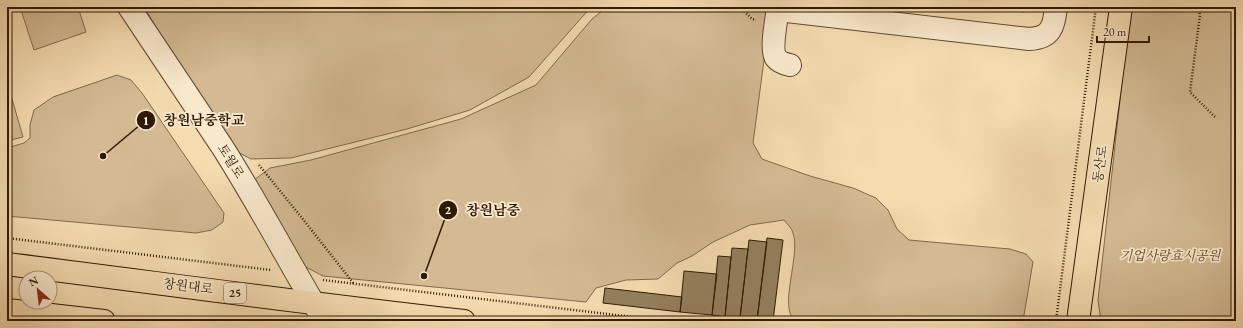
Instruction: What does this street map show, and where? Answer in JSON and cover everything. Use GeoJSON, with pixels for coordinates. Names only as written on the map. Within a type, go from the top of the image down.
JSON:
{"type":"FeatureCollection","features":[{"type":"Feature","properties":{"kind":"main road","name":"동산로"},"geometry":{"type":"LineString","coordinates":[[1078,321],[1121,7]]}},
{"type":"Feature","properties":{"kind":"main road","name":"창원대로"},"geometry":{"type":"LineString","coordinates":[[7,264],[318,312],[464,321]]}},
{"type":"Feature","properties":{"kind":"main road"},"geometry":{"type":"LineString","coordinates":[[7,310],[104,321]]}},
{"type":"Feature","properties":{"kind":"street","name":"토월로"},"geometry":{"type":"LineString","coordinates":[[129,7],[223,148],[282,246],[318,312]]}},
{"type":"Feature","properties":{"kind":"street"},"geometry":{"type":"LineString","coordinates":[[790,65],[783,63],[776,58],[773,51],[778,9],[1029,39],[1040,39],[1048,33],[1052,26],[1056,7]]}},
{"type":"Feature","properties":{"kind":"path"},"geometry":{"type":"LineString","coordinates":[[1056,321],[1096,7]]}},
{"type":"Feature","properties":{"kind":"path"},"geometry":{"type":"LineString","coordinates":[[1198,7],[1200,15],[1190,92],[1216,118]]}},
{"type":"Feature","properties":{"kind":"path"},"geometry":{"type":"LineString","coordinates":[[7,238],[274,270]]}},
{"type":"Feature","properties":{"kind":"path"},"geometry":{"type":"LineString","coordinates":[[323,280],[666,321]]}},
{"type":"Feature","properties":{"kind":"green space"},"geometry":{"type":"Polygon","coordinates":[[[20,7],[78,7],[86,32],[34,50],[20,7]]]}},
{"type":"Feature","properties":{"kind":"green space"},"geometry":{"type":"Polygon","coordinates":[[[144,7],[591,7],[529,77],[470,110],[407,129],[291,158],[251,159],[230,148],[144,7]]]}},
{"type":"Feature","properties":{"kind":"green space"},"geometry":{"type":"Polygon","coordinates":[[[607,7],[771,7],[753,143],[762,159],[810,176],[853,188],[876,198],[888,210],[897,229],[909,240],[1010,249],[1026,254],[1033,262],[1023,321],[795,321],[790,314],[789,293],[795,243],[791,228],[784,220],[750,225],[713,242],[692,256],[677,263],[658,279],[626,280],[596,288],[586,302],[323,276],[300,264],[254,180],[270,168],[311,160],[461,119],[536,85],[592,19],[607,7]]]}},
{"type":"Feature","properties":{"kind":"green space"},"geometry":{"type":"Polygon","coordinates":[[[982,7],[1026,7],[1024,12],[982,7]]]}},
{"type":"Feature","properties":{"kind":"green space","name":"기업사랑효시공원"},"geometry":{"type":"Polygon","coordinates":[[[1133,7],[1236,7],[1236,321],[1101,321],[1098,300],[1129,18],[1133,7]]]}},
{"type":"Feature","properties":{"kind":"green space"},"geometry":{"type":"Polygon","coordinates":[[[117,75],[131,80],[142,93],[224,213],[223,222],[212,230],[196,233],[7,216],[7,148],[24,143],[30,138],[30,125],[34,110],[53,97],[117,75]]]}},
{"type":"Feature","properties":{"kind":"green space"},"geometry":{"type":"Polygon","coordinates":[[[10,92],[23,137],[7,141],[7,93],[10,92]]]}},
{"type":"Feature","properties":{"kind":"building"},"geometry":{"type":"Polygon","coordinates":[[[767,238],[783,240],[773,321],[757,320],[767,238]]]}},
{"type":"Feature","properties":{"kind":"building"},"geometry":{"type":"Polygon","coordinates":[[[749,240],[767,242],[757,320],[740,318],[749,240]]]}},
{"type":"Feature","properties":{"kind":"building"},"geometry":{"type":"Polygon","coordinates":[[[732,248],[748,249],[740,318],[725,317],[732,248]]]}},
{"type":"Feature","properties":{"kind":"building"},"geometry":{"type":"Polygon","coordinates":[[[718,256],[731,257],[725,317],[712,315],[718,256]]]}},
{"type":"Feature","properties":{"kind":"building"},"geometry":{"type":"Polygon","coordinates":[[[684,271],[717,274],[712,315],[680,312],[684,271]]]}},
{"type":"Feature","properties":{"kind":"building"},"geometry":{"type":"Polygon","coordinates":[[[605,288],[682,297],[680,312],[603,303],[605,288]]]}},
{"type":"Feature","properties":{"kind":"place","name":"창원남중학교"},"geometry":{"type":"Point","coordinates":[103,156]}},
{"type":"Feature","properties":{"kind":"place","name":"창원남중"},"geometry":{"type":"Point","coordinates":[424,276]}}]}
